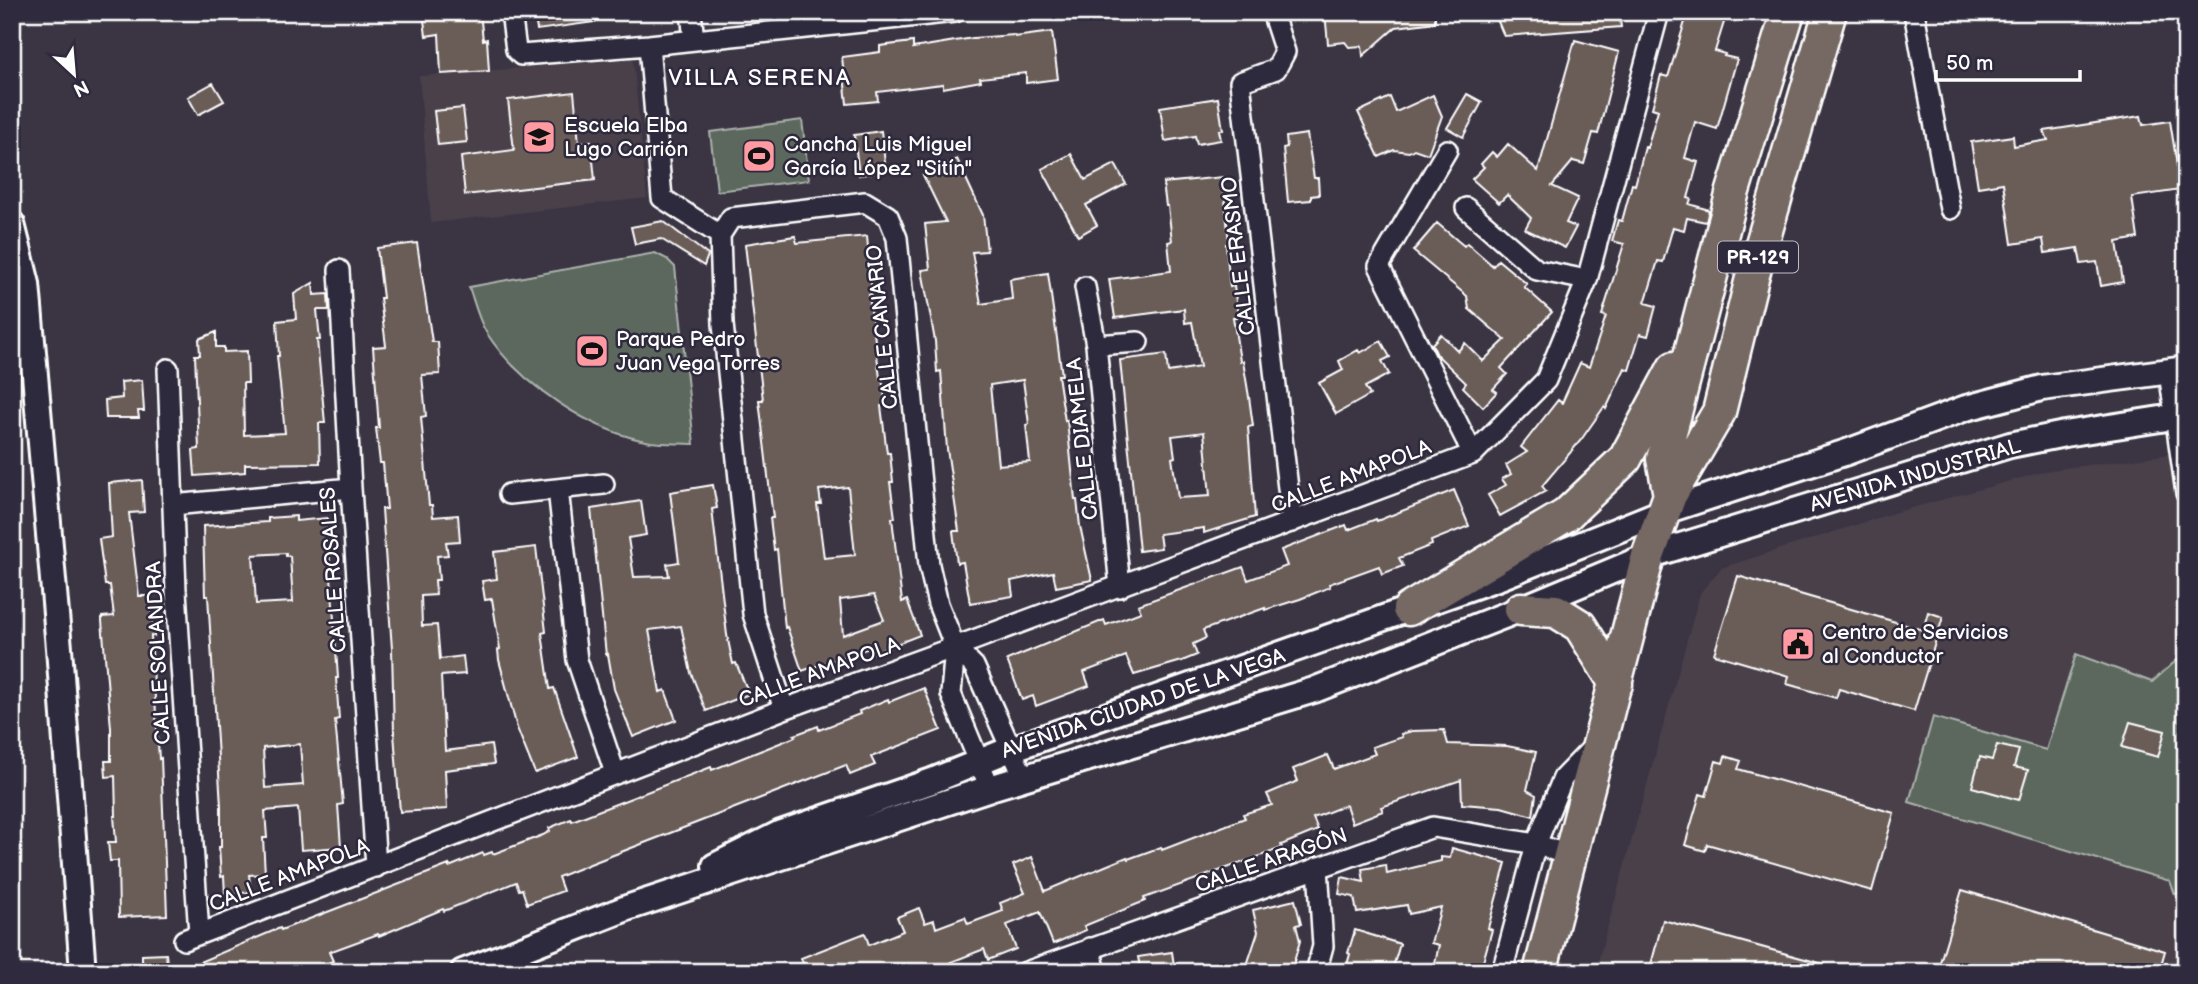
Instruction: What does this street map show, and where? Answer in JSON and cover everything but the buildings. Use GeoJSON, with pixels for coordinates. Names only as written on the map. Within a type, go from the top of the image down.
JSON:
{"type":"FeatureCollection","features":[{"type":"Feature","properties":{"kind":"main road","name":"PR-129"},"geometry":{"type":"LineString","coordinates":[[1668,503],[1663,459],[1710,271],[1788,12]]}},
{"type":"Feature","properties":{"kind":"main road","name":"PR-129"},"geometry":{"type":"LineString","coordinates":[[1540,972],[1648,556],[1668,503],[1719,412],[1752,278],[1830,12]]}},
{"type":"Feature","properties":{"kind":"main road"},"geometry":{"type":"LineString","coordinates":[[1409,609],[1566,515],[1625,458],[1672,373],[1710,271]]}},
{"type":"Feature","properties":{"kind":"main road"},"geometry":{"type":"LineString","coordinates":[[1521,609],[1556,611],[1580,626],[1616,684]]}},
{"type":"Feature","properties":{"kind":"street"},"geometry":{"type":"LineString","coordinates":[[512,12],[516,50],[521,55],[649,45],[872,17],[955,12]]}},
{"type":"Feature","properties":{"kind":"street"},"geometry":{"type":"LineString","coordinates":[[691,12],[694,40]]}},
{"type":"Feature","properties":{"kind":"street","name":"CALLE ERASMO"},"geometry":{"type":"LineString","coordinates":[[1272,12],[1285,52],[1276,69],[1240,82],[1292,522]]}},
{"type":"Feature","properties":{"kind":"street","name":"CALLE AMAPOLA"},"geometry":{"type":"LineString","coordinates":[[191,937],[784,709],[955,648],[1472,454],[1546,380],[1587,281],[1659,12]]}},
{"type":"Feature","properties":{"kind":"street"},"geometry":{"type":"LineString","coordinates":[[1914,12],[1950,209]]}},
{"type":"Feature","properties":{"kind":"street"},"geometry":{"type":"LineString","coordinates":[[649,45],[663,198],[720,235],[723,324],[753,614],[784,709]]}},
{"type":"Feature","properties":{"kind":"street"},"geometry":{"type":"LineString","coordinates":[[1447,150],[1379,266],[1472,454]]}},
{"type":"Feature","properties":{"kind":"street","name":"CALLE CANARIO"},"geometry":{"type":"LineString","coordinates":[[720,235],[731,218],[865,202],[888,216],[897,238],[929,565],[938,604],[955,648],[974,666],[1024,778]]}},
{"type":"Feature","properties":{"kind":"street"},"geometry":{"type":"LineString","coordinates":[[1466,208],[1537,270],[1587,281]]}},
{"type":"Feature","properties":{"kind":"street"},"geometry":{"type":"LineString","coordinates":[[12,224],[27,284],[59,649],[83,972]]}},
{"type":"Feature","properties":{"kind":"street","name":"CALLE ROSALES"},"geometry":{"type":"LineString","coordinates":[[339,270],[376,867]]}},
{"type":"Feature","properties":{"kind":"street","name":"CALLE DIAMELA"},"geometry":{"type":"LineString","coordinates":[[1085,287],[1096,345],[1120,586]]}},
{"type":"Feature","properties":{"kind":"street"},"geometry":{"type":"LineString","coordinates":[[1096,345],[1139,342]]}},
{"type":"Feature","properties":{"kind":"street","name":"CALLE SOLANDRA"},"geometry":{"type":"LineString","coordinates":[[168,369],[191,937]]}},
{"type":"Feature","properties":{"kind":"street"},"geometry":{"type":"LineString","coordinates":[[2178,370],[2186,493]]}},
{"type":"Feature","properties":{"kind":"street","name":"AVENIDA INDUSTRIAL"},"geometry":{"type":"LineString","coordinates":[[1668,503],[1847,452],[1991,401],[2042,387],[2178,370]]}},
{"type":"Feature","properties":{"kind":"street","name":"AVENIDA INDUSTRIAL"},"geometry":{"type":"LineString","coordinates":[[1648,556],[2010,445],[2181,415]]}},
{"type":"Feature","properties":{"kind":"street"},"geometry":{"type":"LineString","coordinates":[[509,494],[604,484]]}},
{"type":"Feature","properties":{"kind":"street"},"geometry":{"type":"LineString","coordinates":[[173,505],[351,488]]}},
{"type":"Feature","properties":{"kind":"street"},"geometry":{"type":"LineString","coordinates":[[558,489],[577,660],[615,773]]}},
{"type":"Feature","properties":{"kind":"street","name":"AVENIDA CIUDAD DE LA VEGA"},"geometry":{"type":"LineString","coordinates":[[627,908],[781,834],[1011,749],[1497,578],[1668,503]]}},
{"type":"Feature","properties":{"kind":"street","name":"AVENIDA CIUDAD DE LA VEGA"},"geometry":{"type":"LineString","coordinates":[[463,972],[627,908],[990,788],[1314,690],[1648,556]]}},
{"type":"Feature","properties":{"kind":"street"},"geometry":{"type":"LineString","coordinates":[[955,648],[951,694],[990,788]]}},
{"type":"Feature","properties":{"kind":"street"},"geometry":{"type":"LineString","coordinates":[[1502,972],[1536,844],[1563,779],[1599,740]]}},
{"type":"Feature","properties":{"kind":"street","name":"CALLE ARAGÓN"},"geometry":{"type":"LineString","coordinates":[[1026,972],[1433,827],[1536,844],[1570,856]]}},
{"type":"Feature","properties":{"kind":"street"},"geometry":{"type":"LineString","coordinates":[[1316,972],[1323,946],[1318,867]]}},
{"type":"Feature","properties":{"kind":"street"},"geometry":{"type":"LineString","coordinates":[[1090,948],[1096,972]]}},
{"type":"Feature","properties":{"kind":"shaded area"},"geometry":{"type":"Polygon","coordinates":[[[633,59],[647,198],[431,223],[419,76],[633,59]]]}},
{"type":"Feature","properties":{"kind":"shaded area"},"geometry":{"type":"Polygon","coordinates":[[[2186,452],[2186,972],[1595,972],[1700,593],[1721,568],[1893,513],[2050,470],[2186,452]]]}},
{"type":"Feature","properties":{"kind":"green space","name":"Cancha Luis Miguel García López \"Sitín\""},"geometry":{"type":"Polygon","coordinates":[[[802,120],[809,180],[717,191],[710,132],[802,120]]]}},
{"type":"Feature","properties":{"kind":"green space","name":"Parque Pedro Juan Vega Torres"},"geometry":{"type":"Polygon","coordinates":[[[655,253],[675,267],[694,444],[656,443],[604,428],[536,387],[500,351],[486,332],[469,287],[655,253]]]}},
{"type":"Feature","properties":{"kind":"green space"},"geometry":{"type":"Polygon","coordinates":[[[2186,652],[2186,892],[2175,894],[2170,881],[1909,802],[1933,717],[2046,750],[2076,654],[2152,682],[2186,652]]]}},
{"type":"Feature","properties":{"kind":"place","name":"Escuela Elba Lugo Carrión"},"geometry":{"type":"Point","coordinates":[539,137]}},
{"type":"Feature","properties":{"kind":"place","name":"Cancha Luis Miguel García López \"Sitín\""},"geometry":{"type":"Point","coordinates":[759,156]}},
{"type":"Feature","properties":{"kind":"place","name":"Parque Pedro Juan Vega Torres"},"geometry":{"type":"Point","coordinates":[592,351]}},
{"type":"Feature","properties":{"kind":"place","name":"Centro de Servicios al Conductor"},"geometry":{"type":"Point","coordinates":[1798,644]}},
{"type":"Feature","properties":{"kind":"district","name":"VILLA SERENA"},"geometry":{"type":"Point","coordinates":[760,77]}}]}
